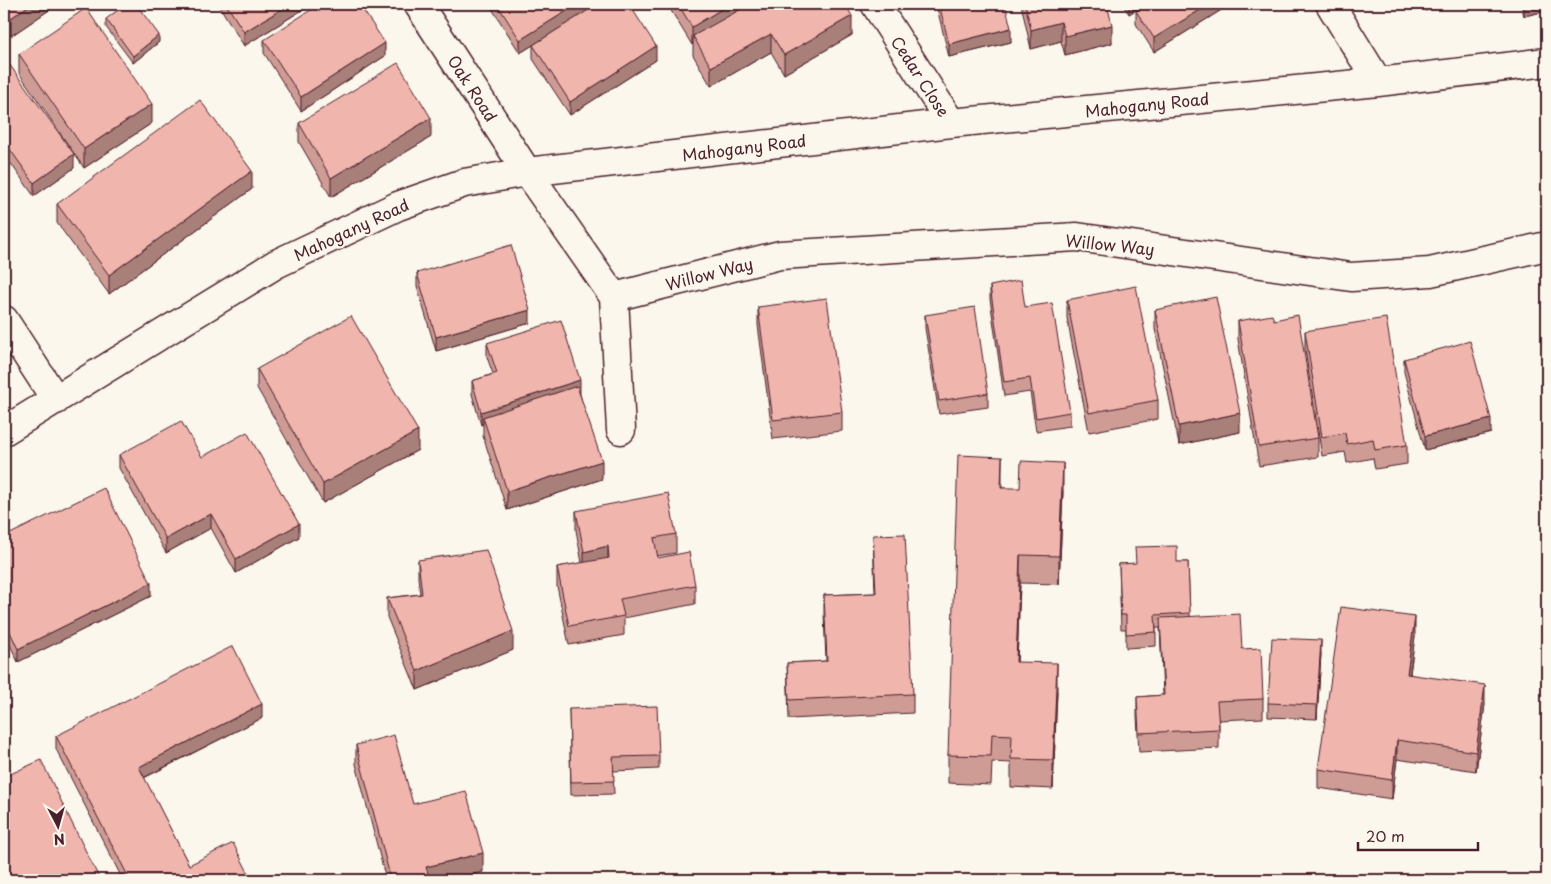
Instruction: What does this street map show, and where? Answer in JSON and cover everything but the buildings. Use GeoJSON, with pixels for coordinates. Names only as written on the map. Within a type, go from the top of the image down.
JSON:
{"type":"FeatureCollection","features":[{"type":"Feature","properties":{"kind":"street","name":"Oak Road"},"geometry":{"type":"LineString","coordinates":[[418,4],[527,172]]}},
{"type":"Feature","properties":{"kind":"street","name":"Cedar Close"},"geometry":{"type":"LineString","coordinates":[[875,4],[951,123]]}},
{"type":"Feature","properties":{"kind":"street"},"geometry":{"type":"LineString","coordinates":[[1330,4],[1378,82]]}},
{"type":"Feature","properties":{"kind":"street","name":"Mahogany Road"},"geometry":{"type":"LineString","coordinates":[[4,431],[276,264],[398,206],[464,183],[527,172],[951,123],[1378,82],[1547,62]]}},
{"type":"Feature","properties":{"kind":"street"},"geometry":{"type":"LineString","coordinates":[[527,172],[614,297],[621,430]]}},
{"type":"Feature","properties":{"kind":"street","name":"Willow Way"},"geometry":{"type":"LineString","coordinates":[[614,297],[780,255],[1077,237],[1351,277],[1430,272],[1547,246]]}},
{"type":"Feature","properties":{"kind":"street"},"geometry":{"type":"LineString","coordinates":[[4,320],[56,400]]}}]}
